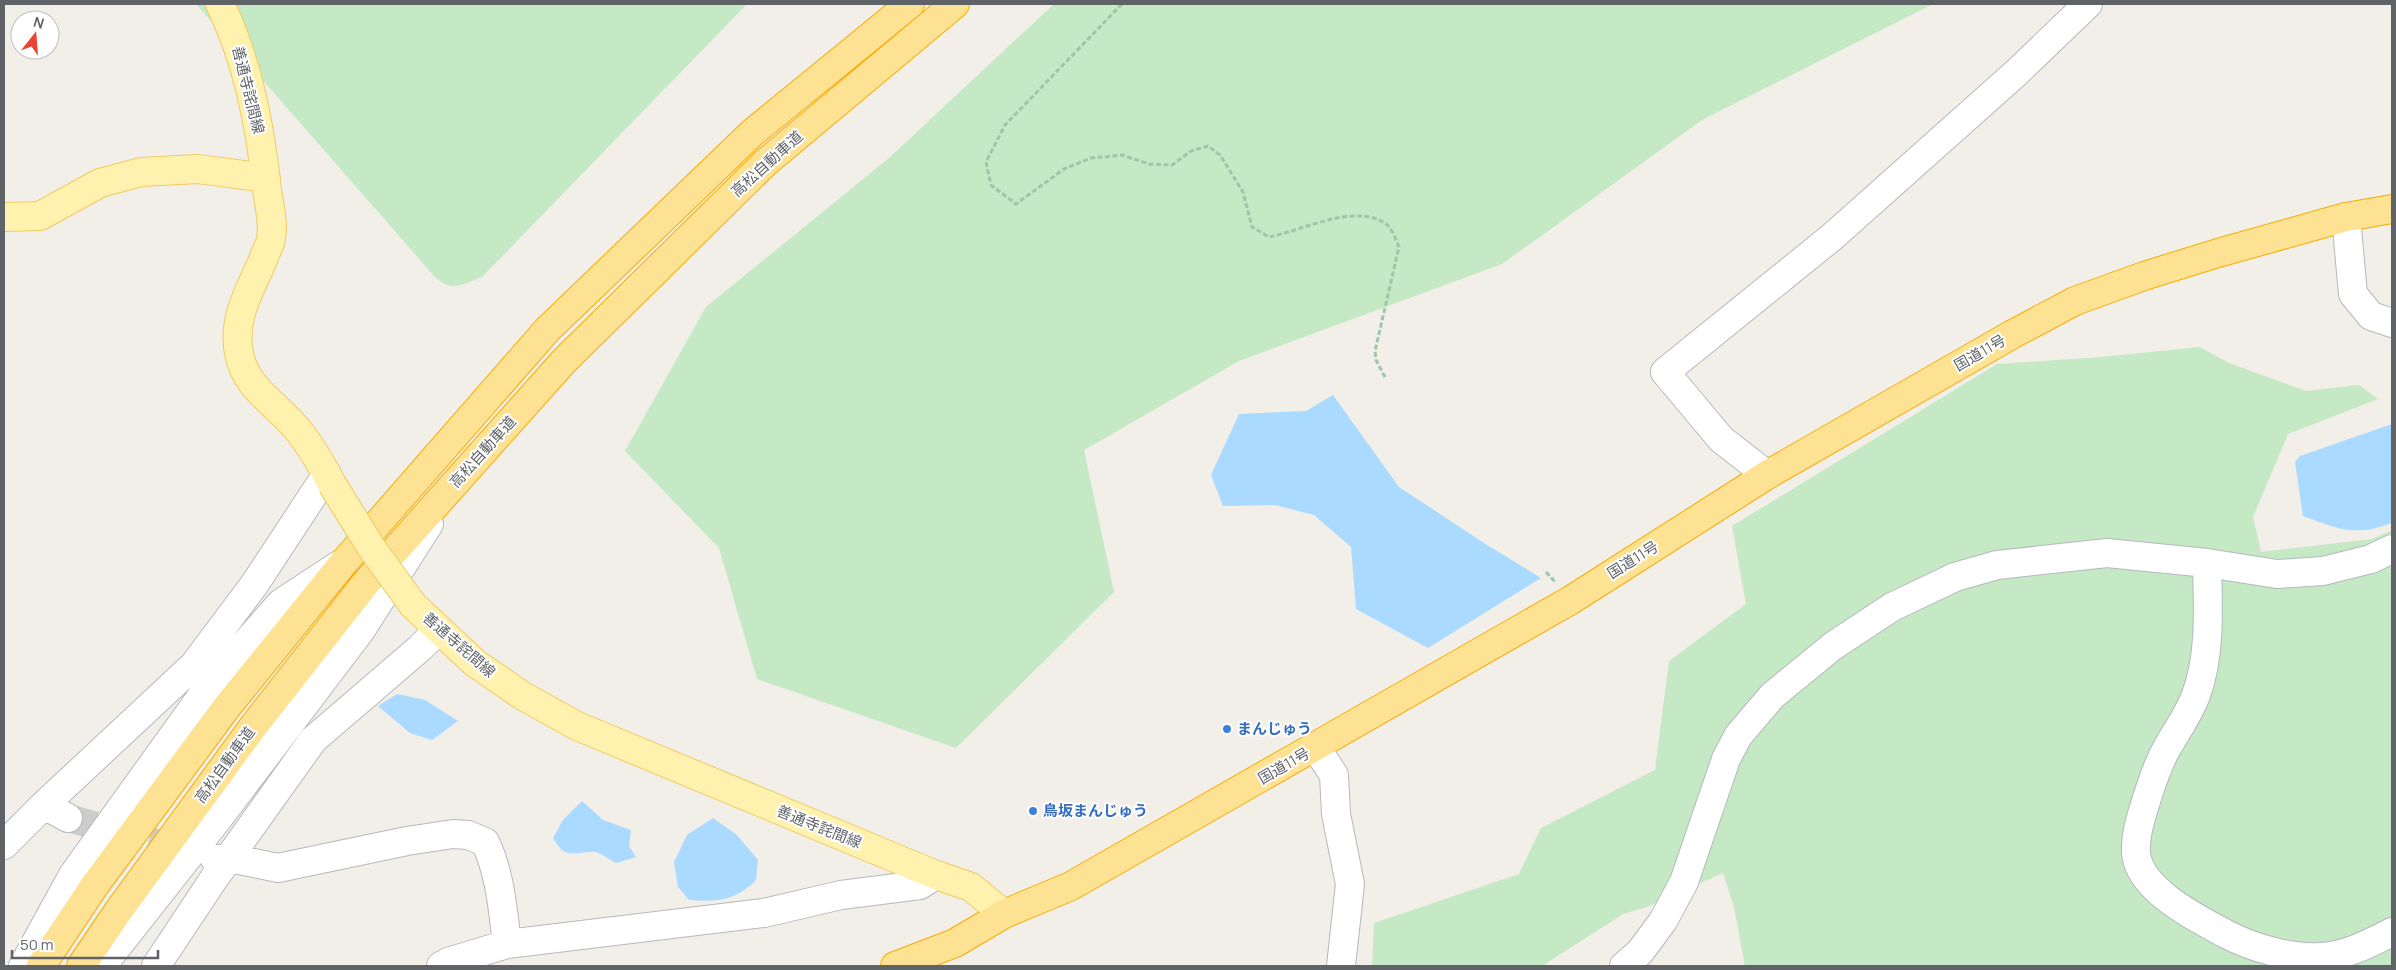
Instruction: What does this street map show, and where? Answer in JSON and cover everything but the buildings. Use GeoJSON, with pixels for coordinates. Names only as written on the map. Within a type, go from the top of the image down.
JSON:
{"type":"FeatureCollection","features":[{"type":"Feature","properties":{"kind":"highway","name":"高松自動車道"},"geometry":{"type":"LineString","coordinates":[[41,966],[95,885],[226,708],[345,561],[548,330],[752,133],[910,4]]}},
{"type":"Feature","properties":{"kind":"highway","name":"高松自動車道"},"geometry":{"type":"LineString","coordinates":[[81,966],[119,910],[255,724],[365,584],[564,362],[765,163],[955,4]]}},
{"type":"Feature","properties":{"kind":"highway","name":"国道11号"},"geometry":{"type":"LineString","coordinates":[[895,966],[955,943],[1004,914],[1071,886],[1316,748],[1571,600],[1767,475],[2013,334],[2075,301],[2144,276],[2218,253],[2346,218],[2392,210]]}},
{"type":"Feature","properties":{"kind":"main road","name":"善通寺詫間線"},"geometry":{"type":"LineString","coordinates":[[220,4],[233,32],[251,89],[261,134],[271,238],[241,308],[238,332],[239,354],[254,387],[281,410],[302,435],[371,548],[413,605],[475,663],[523,696],[578,726],[936,875],[971,887],[1004,914]]}},
{"type":"Feature","properties":{"kind":"main road"},"geometry":{"type":"LineString","coordinates":[[4,217],[40,216],[100,183],[142,172],[198,169],[266,178]]}},
{"type":"Feature","properties":{"kind":"street"},"geometry":{"type":"LineString","coordinates":[[1767,475],[1721,438],[1665,372],[1832,237],[2015,74],[2088,4]]}},
{"type":"Feature","properties":{"kind":"street"},"geometry":{"type":"LineString","coordinates":[[2346,218],[2353,294],[2371,316],[2392,322]]}},
{"type":"Feature","properties":{"kind":"street"},"geometry":{"type":"LineString","coordinates":[[4,845],[44,805],[194,665],[254,585],[329,479]]}},
{"type":"Feature","properties":{"kind":"street"},"geometry":{"type":"LineString","coordinates":[[102,966],[218,820],[361,630],[456,482]]}},
{"type":"Feature","properties":{"kind":"street"},"geometry":{"type":"LineString","coordinates":[[1624,966],[1640,952],[1663,921],[1684,882],[1726,759],[1738,736],[1772,696],[1833,646],[1892,607],[1955,577],[1997,565],[2108,553],[2207,563],[2277,574],[2323,571],[2371,559],[2392,549]]}},
{"type":"Feature","properties":{"kind":"street"},"geometry":{"type":"LineString","coordinates":[[23,966],[73,875],[214,679],[281,603],[345,561]]}},
{"type":"Feature","properties":{"kind":"street"},"geometry":{"type":"LineString","coordinates":[[2207,563],[2208,620],[2201,675],[2196,695],[2184,722],[2166,748],[2156,771],[2137,828],[2136,854],[2144,872],[2161,893],[2181,908],[2234,938],[2263,948],[2297,956],[2322,958],[2356,949],[2392,932]]}},
{"type":"Feature","properties":{"kind":"street"},"geometry":{"type":"LineString","coordinates":[[156,966],[213,880],[222,859],[312,740],[420,648],[438,630]]}},
{"type":"Feature","properties":{"kind":"street"},"geometry":{"type":"LineString","coordinates":[[1316,748],[1334,775],[1336,814],[1350,884],[1341,966]]}},
{"type":"Feature","properties":{"kind":"street"},"geometry":{"type":"LineString","coordinates":[[44,805],[68,818]]}},
{"type":"Feature","properties":{"kind":"street"},"geometry":{"type":"LineString","coordinates":[[222,859],[278,868],[407,841],[453,834],[468,835],[485,842],[491,853],[507,944]]}},
{"type":"Feature","properties":{"kind":"street"},"geometry":{"type":"LineString","coordinates":[[441,966],[448,962],[507,944],[748,916],[841,895],[920,885],[936,875]]}},
{"type":"Feature","properties":{"kind":"path"},"geometry":{"type":"LineString","coordinates":[[1122,4],[1005,125],[986,162],[991,185],[1016,204],[1064,169],[1091,158],[1122,156],[1149,164],[1172,165],[1191,151],[1208,146],[1220,155],[1243,192],[1252,227],[1268,237],[1286,234],[1339,217],[1358,216],[1380,220],[1388,225],[1400,248],[1375,351],[1376,360],[1386,379]]}},
{"type":"Feature","properties":{"kind":"green space"},"geometry":{"type":"Polygon","coordinates":[[[196,4],[747,4],[482,277],[458,286],[452,286],[441,282],[435,277],[196,4]]]}},
{"type":"Feature","properties":{"kind":"green space"},"geometry":{"type":"Polygon","coordinates":[[[1054,4],[1933,4],[1702,120],[1502,264],[1239,361],[1084,450],[1114,592],[956,748],[757,679],[719,548],[625,451],[706,307],[889,158],[1054,4]]]}},
{"type":"Feature","properties":{"kind":"green space"},"geometry":{"type":"Polygon","coordinates":[[[2200,347],[2229,363],[2306,391],[2359,385],[2378,399],[2288,434],[2253,517],[2261,552],[2372,539],[2392,530],[2392,966],[1745,966],[1734,907],[1723,873],[1647,907],[1623,914],[1542,966],[1372,966],[1374,923],[1519,874],[1541,828],[1655,770],[1669,661],[1746,604],[1732,526],[1997,364],[2101,357],[2200,347]]]}},
{"type":"Feature","properties":{"kind":"water"},"geometry":{"type":"Polygon","coordinates":[[[1333,395],[1399,487],[1541,578],[1428,648],[1356,609],[1351,547],[1314,515],[1275,505],[1223,506],[1211,475],[1239,414],[1306,411],[1333,395]]]}},
{"type":"Feature","properties":{"kind":"water"},"geometry":{"type":"Polygon","coordinates":[[[2392,424],[2392,523],[2367,530],[2347,530],[2303,516],[2295,462],[2300,456],[2392,424]]]}},
{"type":"Feature","properties":{"kind":"water"},"geometry":{"type":"Polygon","coordinates":[[[397,694],[425,700],[458,721],[432,740],[410,733],[378,706],[397,694]]]}},
{"type":"Feature","properties":{"kind":"water"},"geometry":{"type":"Polygon","coordinates":[[[582,801],[603,820],[631,830],[629,846],[636,857],[616,863],[595,852],[571,853],[562,850],[553,838],[563,820],[582,801]]]}},
{"type":"Feature","properties":{"kind":"water"},"geometry":{"type":"Polygon","coordinates":[[[713,818],[737,835],[758,860],[756,880],[741,892],[725,899],[708,901],[689,900],[678,887],[674,862],[687,835],[713,818]]]}},
{"type":"Feature","properties":{"kind":"tunnel"},"geometry":{"type":"LineString","coordinates":[[68,818],[189,852]]}},
{"type":"Feature","properties":{"kind":"place","name":"まんじゅう"},"geometry":{"type":"Point","coordinates":[1227,729]}},
{"type":"Feature","properties":{"kind":"place","name":"鳥坂まんじゅう"},"geometry":{"type":"Point","coordinates":[1033,811]}}]}
